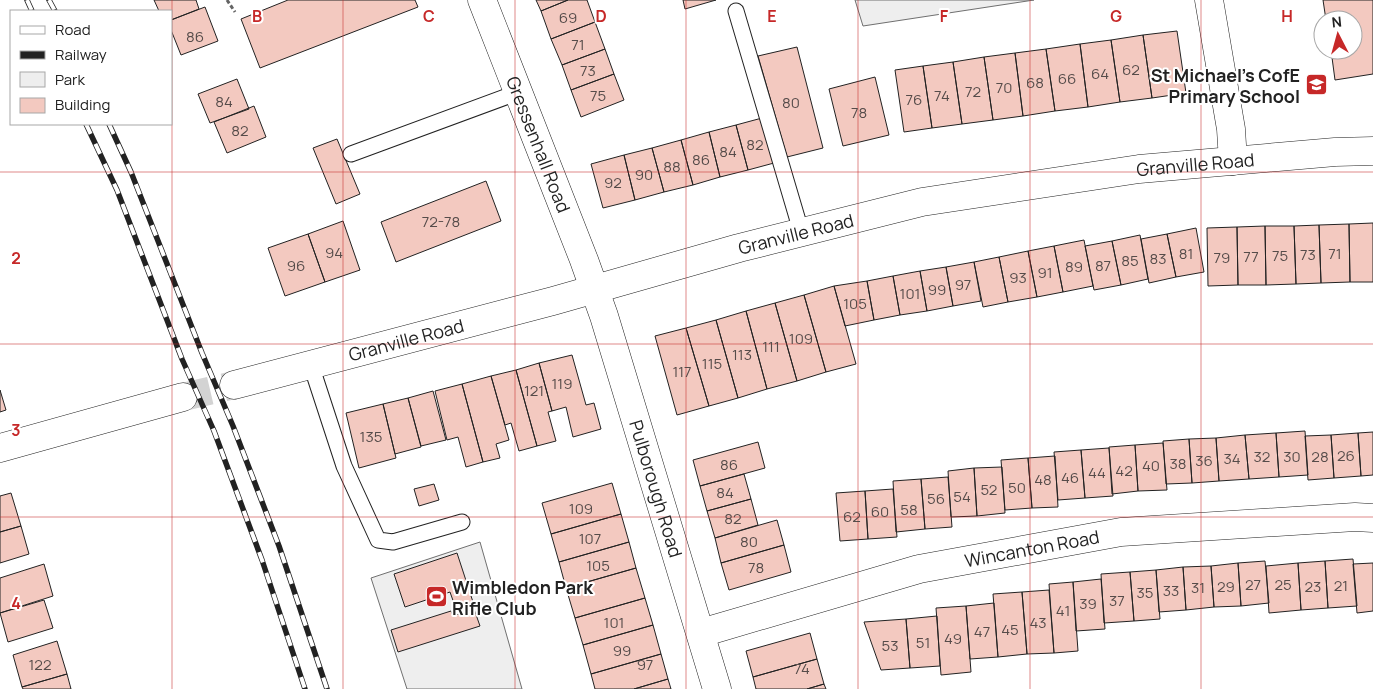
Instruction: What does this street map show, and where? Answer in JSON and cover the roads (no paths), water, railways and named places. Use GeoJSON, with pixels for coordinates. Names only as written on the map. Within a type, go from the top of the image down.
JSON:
{"type":"FeatureCollection","features":[{"type":"Feature","properties":{"kind":"street","name":"Gressenhall Road"},"geometry":{"type":"LineString","coordinates":[[482,0],[584,260],[593,288]]}},
{"type":"Feature","properties":{"kind":"street"},"geometry":{"type":"LineString","coordinates":[[1209,0],[1231,129],[1232,161]]}},
{"type":"Feature","properties":{"kind":"street","name":"Granville Road"},"geometry":{"type":"LineString","coordinates":[[234,385],[544,303],[801,231],[932,200],[1139,169],[1335,152],[1373,151]]}},
{"type":"Feature","properties":{"kind":"street","name":"Pulborough Road"},"geometry":{"type":"LineString","coordinates":[[593,288],[610,336],[717,689]]}},
{"type":"Feature","properties":{"kind":"street"},"geometry":{"type":"LineString","coordinates":[[0,448],[183,397]]}},
{"type":"Feature","properties":{"kind":"street","name":"Wincanton Road"},"geometry":{"type":"LineString","coordinates":[[701,633],[918,569],[1121,532],[1373,518]]}},
{"type":"Feature","properties":{"kind":"lane"},"geometry":{"type":"LineString","coordinates":[[736,11],[801,231]]}},
{"type":"Feature","properties":{"kind":"lane"},"geometry":{"type":"LineString","coordinates":[[351,154],[519,92]]}},
{"type":"Feature","properties":{"kind":"lane"},"geometry":{"type":"LineString","coordinates":[[311,365],[344,466],[378,540],[393,542],[462,522]]}},
{"type":"Feature","properties":{"kind":"tunnel"},"geometry":{"type":"LineString","coordinates":[[183,397],[234,385]]}},
{"type":"Feature","properties":{"kind":"railway"},"geometry":{"type":"LineString","coordinates":[[27,0],[32,10]]}},
{"type":"Feature","properties":{"kind":"railway"},"geometry":{"type":"LineString","coordinates":[[49,0],[54,10]]}},
{"type":"Feature","properties":{"kind":"railway"},"geometry":{"type":"LineString","coordinates":[[86,125],[117,190],[182,359],[214,431],[262,560],[305,689]]}},
{"type":"Feature","properties":{"kind":"railway"},"geometry":{"type":"LineString","coordinates":[[109,125],[131,172],[202,353],[233,426],[279,546],[327,689]]}},
{"type":"Feature","properties":{"kind":"place","name":"St Michael's CofE Primary School"},"geometry":{"type":"Point","coordinates":[1316,85]}},
{"type":"Feature","properties":{"kind":"place","name":"Wimbledon Park Rifle Club"},"geometry":{"type":"Point","coordinates":[436,597]}}]}
